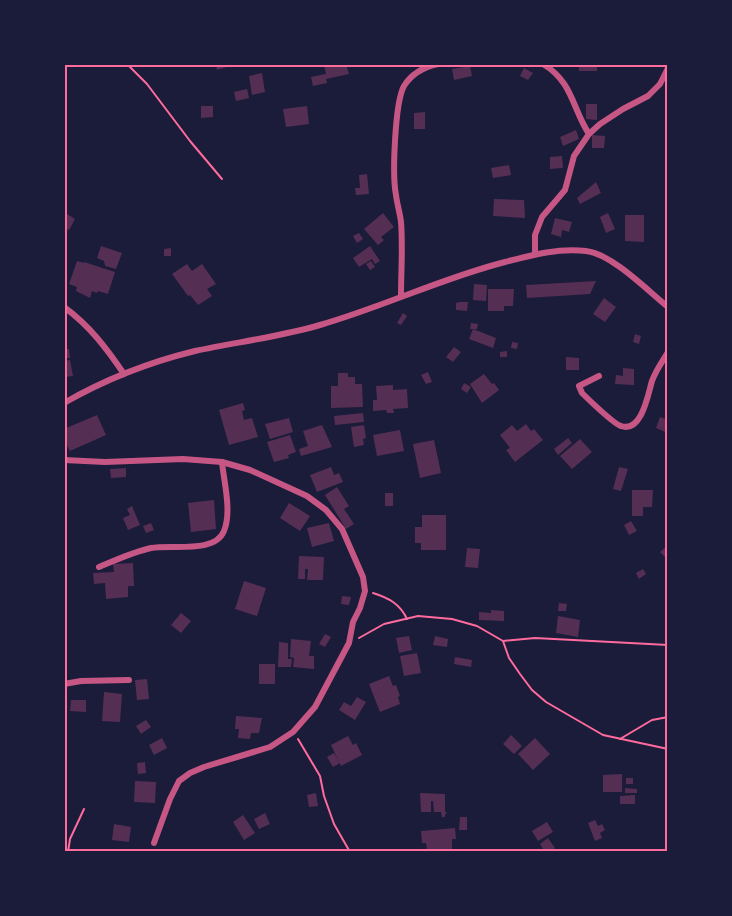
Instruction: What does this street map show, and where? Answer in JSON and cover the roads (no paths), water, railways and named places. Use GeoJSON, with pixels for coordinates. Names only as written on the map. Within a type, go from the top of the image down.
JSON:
{"type":"FeatureCollection","features":[{"type":"Feature","properties":{"kind":"street"},"geometry":{"type":"LineString","coordinates":[[401,296],[401,225],[395,194],[396,135],[400,99],[403,87],[411,76],[419,70],[438,64]]}},
{"type":"Feature","properties":{"kind":"street"},"geometry":{"type":"LineString","coordinates":[[543,64],[558,74],[565,83],[589,134]]}},
{"type":"Feature","properties":{"kind":"street"},"geometry":{"type":"LineString","coordinates":[[535,254],[535,235],[542,217],[565,190],[574,156],[589,134],[623,109],[648,96],[660,84],[668,68]]}},
{"type":"Feature","properties":{"kind":"street"},"geometry":{"type":"LineString","coordinates":[[64,403],[124,374],[194,352],[278,336],[321,325],[475,269],[556,250],[588,252],[617,265],[668,307]]}},
{"type":"Feature","properties":{"kind":"street"},"geometry":{"type":"LineString","coordinates":[[64,307],[88,327],[124,374]]}},
{"type":"Feature","properties":{"kind":"street"},"geometry":{"type":"LineString","coordinates":[[599,376],[579,386],[582,393],[616,423],[628,427],[634,425],[642,415],[655,374],[668,352]]}},
{"type":"Feature","properties":{"kind":"street"},"geometry":{"type":"LineString","coordinates":[[64,460],[105,462],[183,459],[222,462],[250,470],[307,496],[326,510],[350,544],[363,577],[365,591],[348,643],[341,661],[315,707],[293,732],[270,747],[190,772],[179,781],[154,843]]}},
{"type":"Feature","properties":{"kind":"street"},"geometry":{"type":"LineString","coordinates":[[99,567],[153,547],[202,546],[214,543],[220,538],[226,522],[227,506],[222,462]]}},
{"type":"Feature","properties":{"kind":"street"},"geometry":{"type":"LineString","coordinates":[[64,684],[81,681],[129,680]]}}]}
